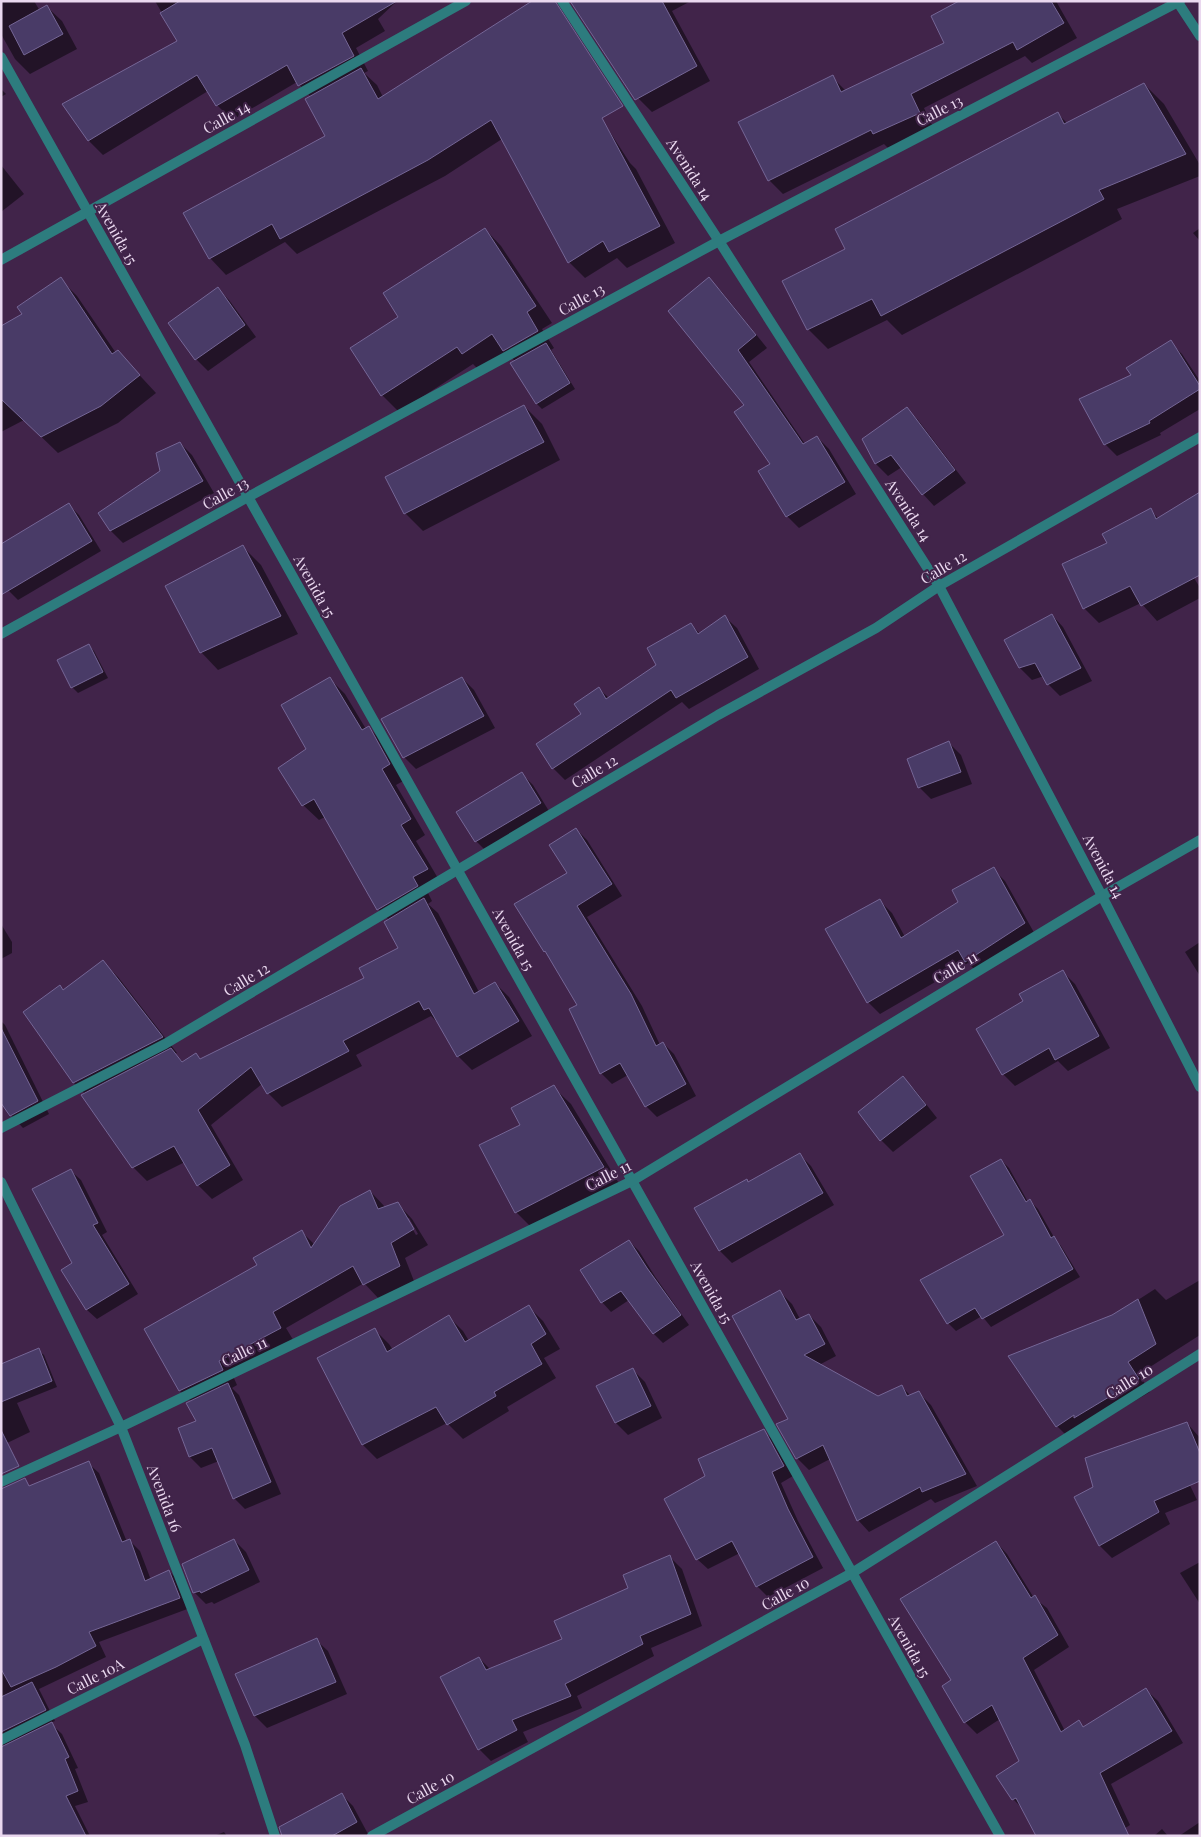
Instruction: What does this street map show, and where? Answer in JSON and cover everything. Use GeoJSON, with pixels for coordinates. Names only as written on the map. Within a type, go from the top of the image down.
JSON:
{"type":"FeatureCollection","features":[{"type":"Feature","properties":{"kind":"street","name":"Calle 14"},"geometry":{"type":"LineString","coordinates":[[1,260],[466,1]]}},
{"type":"Feature","properties":{"kind":"street","name":"Avenida 14"},"geometry":{"type":"LineString","coordinates":[[562,1],[719,241],[939,586],[1102,896],[1200,1088]]}},
{"type":"Feature","properties":{"kind":"street","name":"Calle 13"},"geometry":{"type":"LineString","coordinates":[[1,634],[248,497],[719,241],[1178,2]]}},
{"type":"Feature","properties":{"kind":"street"},"geometry":{"type":"LineString","coordinates":[[1178,2],[1200,36]]}},
{"type":"Feature","properties":{"kind":"street","name":"Avenida 15"},"geometry":{"type":"LineString","coordinates":[[1,57],[1000,1836]]}},
{"type":"Feature","properties":{"kind":"street","name":"Calle 12"},"geometry":{"type":"LineString","coordinates":[[1,1128],[165,1044],[718,715],[876,628],[939,586],[1200,436]]}},
{"type":"Feature","properties":{"kind":"street","name":"Calle 11"},"geometry":{"type":"LineString","coordinates":[[1,1482],[121,1427],[632,1180],[1102,896],[1200,840]]}},
{"type":"Feature","properties":{"kind":"street","name":"Avenida 16"},"geometry":{"type":"LineString","coordinates":[[1,1182],[121,1427],[245,1745],[275,1836]]}},
{"type":"Feature","properties":{"kind":"street","name":"Calle 10"},"geometry":{"type":"LineString","coordinates":[[372,1836],[852,1573],[1200,1354]]}},
{"type":"Feature","properties":{"kind":"street","name":"Calle 10A"},"geometry":{"type":"LineString","coordinates":[[1,1740],[203,1639]]}},
{"type":"Feature","properties":{"kind":"building"},"geometry":{"type":"Polygon","coordinates":[[[180,1],[397,1],[342,33],[354,56],[298,86],[287,65],[216,106],[197,75],[88,141],[62,104],[177,41],[160,13],[180,1]]]}},
{"type":"Feature","properties":{"kind":"building"},"geometry":{"type":"Polygon","coordinates":[[[532,1],[555,1],[623,106],[602,118],[660,226],[609,252],[603,241],[568,263],[491,120],[428,160],[280,239],[272,224],[209,259],[183,213],[325,136],[305,99],[361,68],[378,99],[532,1]]]}},
{"type":"Feature","properties":{"kind":"building"},"geometry":{"type":"Polygon","coordinates":[[[570,1],[662,1],[697,66],[635,100],[570,1]]]}},
{"type":"Feature","properties":{"kind":"building"},"geometry":{"type":"Polygon","coordinates":[[[959,1],[1051,1],[1064,23],[1017,50],[1013,42],[911,94],[920,113],[873,134],[871,130],[768,181],[738,122],[833,75],[841,92],[944,43],[931,16],[959,1]]]}},
{"type":"Feature","properties":{"kind":"building"},"geometry":{"type":"Polygon","coordinates":[[[47,5],[63,34],[24,55],[9,26],[47,5]]]}},
{"type":"Feature","properties":{"kind":"building"},"geometry":{"type":"Polygon","coordinates":[[[1144,83],[1186,154],[1099,190],[1104,199],[881,316],[872,299],[807,330],[782,281],[845,249],[835,229],[1058,112],[1064,124],[1144,83]]]}},
{"type":"Feature","properties":{"kind":"building"},"geometry":{"type":"Polygon","coordinates":[[[485,228],[536,306],[527,312],[538,331],[503,351],[492,334],[462,354],[457,347],[381,396],[350,348],[398,317],[383,293],[485,228]]]}},
{"type":"Feature","properties":{"kind":"building"},"geometry":{"type":"Polygon","coordinates":[[[61,277],[112,354],[118,350],[140,375],[101,406],[41,437],[1,399],[1,326],[22,314],[17,307],[61,277]]]}},
{"type":"Feature","properties":{"kind":"building"},"geometry":{"type":"Polygon","coordinates":[[[709,277],[756,335],[738,350],[803,444],[817,436],[845,482],[786,517],[758,471],[770,464],[734,412],[744,405],[668,311],[709,277]]]}},
{"type":"Feature","properties":{"kind":"building"},"geometry":{"type":"Polygon","coordinates":[[[218,287],[245,325],[195,360],[168,323],[218,287]]]}},
{"type":"Feature","properties":{"kind":"building"},"geometry":{"type":"Polygon","coordinates":[[[1171,340],[1200,386],[1200,389],[1149,421],[1150,423],[1104,445],[1079,399],[1131,375],[1126,368],[1171,340]]]}},
{"type":"Feature","properties":{"kind":"building"},"geometry":{"type":"Polygon","coordinates":[[[546,343],[570,383],[536,404],[510,363],[546,343]]]}},
{"type":"Feature","properties":{"kind":"building"},"geometry":{"type":"Polygon","coordinates":[[[524,405],[544,442],[404,514],[385,477],[524,405]]]}},
{"type":"Feature","properties":{"kind":"building"},"geometry":{"type":"Polygon","coordinates":[[[907,407],[955,470],[922,495],[891,455],[875,464],[862,439],[907,407]]]}},
{"type":"Feature","properties":{"kind":"building"},"geometry":{"type":"Polygon","coordinates":[[[180,442],[203,481],[110,531],[98,513],[160,471],[156,453],[180,442]]]}},
{"type":"Feature","properties":{"kind":"building"},"geometry":{"type":"Polygon","coordinates":[[[1200,492],[1200,575],[1141,606],[1130,586],[1083,609],[1062,564],[1107,543],[1102,534],[1151,508],[1156,519],[1200,492]]]}},
{"type":"Feature","properties":{"kind":"building"},"geometry":{"type":"Polygon","coordinates":[[[69,503],[92,541],[1,595],[1,544],[69,503]]]}},
{"type":"Feature","properties":{"kind":"building"},"geometry":{"type":"Polygon","coordinates":[[[243,545],[281,616],[200,653],[165,586],[243,545]]]}},
{"type":"Feature","properties":{"kind":"building"},"geometry":{"type":"Polygon","coordinates":[[[1052,614],[1081,668],[1047,685],[1035,663],[1019,668],[1004,640],[1052,614]]]}},
{"type":"Feature","properties":{"kind":"building"},"geometry":{"type":"Polygon","coordinates":[[[725,615],[748,657],[676,698],[671,690],[552,769],[536,744],[581,714],[574,704],[599,687],[606,699],[656,665],[647,648],[691,623],[698,634],[725,615]]]}},
{"type":"Feature","properties":{"kind":"building"},"geometry":{"type":"Polygon","coordinates":[[[89,644],[103,672],[71,688],[57,660],[89,644]]]}},
{"type":"Feature","properties":{"kind":"building"},"geometry":{"type":"Polygon","coordinates":[[[330,677],[362,730],[369,726],[390,764],[382,769],[411,819],[401,825],[428,869],[413,877],[418,886],[377,910],[314,799],[302,806],[278,768],[306,749],[281,705],[330,677]]]}},
{"type":"Feature","properties":{"kind":"building"},"geometry":{"type":"Polygon","coordinates":[[[462,677],[484,716],[403,758],[381,719],[462,677]]]}},
{"type":"Feature","properties":{"kind":"building"},"geometry":{"type":"Polygon","coordinates":[[[949,741],[961,772],[918,788],[907,759],[949,741]]]}},
{"type":"Feature","properties":{"kind":"building"},"geometry":{"type":"Polygon","coordinates":[[[522,772],[541,803],[475,842],[456,812],[522,772]]]}},
{"type":"Feature","properties":{"kind":"building"},"geometry":{"type":"Polygon","coordinates":[[[576,828],[612,884],[577,906],[631,994],[656,1046],[663,1042],[686,1084],[645,1107],[620,1063],[600,1074],[569,1009],[577,1005],[514,904],[567,873],[549,845],[576,828]]]}},
{"type":"Feature","properties":{"kind":"building"},"geometry":{"type":"Polygon","coordinates":[[[994,867],[1025,923],[965,962],[958,950],[867,1003],[825,929],[880,899],[901,938],[958,902],[952,890],[994,867]]]}},
{"type":"Feature","properties":{"kind":"building"},"geometry":{"type":"Polygon","coordinates":[[[424,898],[474,994],[495,982],[519,1021],[457,1057],[429,1008],[424,1010],[419,1001],[343,1041],[349,1051],[267,1094],[251,1067],[198,1110],[230,1165],[197,1186],[174,1146],[132,1168],[81,1095],[171,1048],[182,1062],[196,1053],[200,1059],[364,978],[359,968],[398,948],[384,922],[424,898]]]}},
{"type":"Feature","properties":{"kind":"building"},"geometry":{"type":"Polygon","coordinates":[[[103,960],[163,1037],[73,1083],[23,1012],[60,985],[63,990],[103,960]]]}},
{"type":"Feature","properties":{"kind":"building"},"geometry":{"type":"Polygon","coordinates":[[[1063,970],[1099,1036],[1055,1060],[1049,1048],[1002,1075],[976,1029],[1023,1001],[1019,994],[1063,970]]]}},
{"type":"Feature","properties":{"kind":"building"},"geometry":{"type":"Polygon","coordinates":[[[1,1028],[38,1101],[10,1116],[1,1103],[1,1028]]]}},
{"type":"Feature","properties":{"kind":"building"},"geometry":{"type":"Polygon","coordinates":[[[903,1076],[926,1105],[880,1141],[858,1112],[903,1076]]]}},
{"type":"Feature","properties":{"kind":"building"},"geometry":{"type":"Polygon","coordinates":[[[554,1085],[604,1167],[515,1213],[479,1145],[520,1125],[511,1108],[554,1085]]]}},
{"type":"Feature","properties":{"kind":"building"},"geometry":{"type":"Polygon","coordinates":[[[800,1153],[823,1193],[719,1251],[694,1208],[747,1179],[748,1182],[800,1153]]]}},
{"type":"Feature","properties":{"kind":"building"},"geometry":{"type":"Polygon","coordinates":[[[1001,1159],[1026,1202],[1030,1199],[1051,1238],[1054,1236],[1073,1269],[982,1319],[975,1308],[947,1324],[920,1280],[1004,1235],[970,1176],[1001,1159]]]}},
{"type":"Feature","properties":{"kind":"building"},"geometry":{"type":"Polygon","coordinates":[[[71,1169],[98,1223],[93,1225],[129,1284],[86,1310],[61,1270],[72,1263],[32,1189],[71,1169]]]}},
{"type":"Feature","properties":{"kind":"building"},"geometry":{"type":"Polygon","coordinates":[[[370,1190],[378,1209],[398,1202],[414,1229],[391,1243],[400,1266],[363,1285],[353,1266],[273,1312],[281,1328],[219,1361],[223,1370],[179,1391],[144,1329],[257,1265],[253,1258],[302,1230],[311,1248],[340,1206],[370,1190]]]}},
{"type":"Feature","properties":{"kind":"building"},"geometry":{"type":"Polygon","coordinates":[[[629,1240],[681,1315],[653,1334],[621,1291],[601,1303],[580,1270],[629,1240]]]}},
{"type":"Feature","properties":{"kind":"building"},"geometry":{"type":"Polygon","coordinates":[[[780,1290],[796,1320],[809,1314],[825,1344],[804,1355],[878,1396],[902,1385],[907,1396],[919,1391],[966,1474],[922,1492],[920,1487],[857,1521],[823,1445],[796,1459],[776,1424],[788,1419],[732,1316],[780,1290]]]}},
{"type":"Feature","properties":{"kind":"building"},"geometry":{"type":"Polygon","coordinates":[[[1138,1299],[1156,1344],[1128,1362],[1139,1379],[1056,1427],[1008,1356],[1112,1315],[1138,1299]]]}},
{"type":"Feature","properties":{"kind":"building"},"geometry":{"type":"Polygon","coordinates":[[[529,1305],[546,1334],[531,1344],[542,1364],[494,1392],[496,1396],[447,1425],[436,1407],[362,1445],[317,1358],[375,1328],[387,1352],[449,1315],[465,1342],[529,1305]]]}},
{"type":"Feature","properties":{"kind":"building"},"geometry":{"type":"Polygon","coordinates":[[[39,1348],[52,1381],[1,1402],[1,1364],[39,1348]]]}},
{"type":"Feature","properties":{"kind":"building"},"geometry":{"type":"Polygon","coordinates":[[[633,1368],[651,1406],[615,1423],[596,1386],[633,1368]]]}},
{"type":"Feature","properties":{"kind":"building"},"geometry":{"type":"Polygon","coordinates":[[[228,1383],[271,1482],[233,1499],[212,1448],[189,1457],[178,1428],[196,1421],[186,1403],[228,1383]]]}},
{"type":"Feature","properties":{"kind":"building"},"geometry":{"type":"Polygon","coordinates":[[[1187,1422],[1200,1453],[1200,1481],[1154,1501],[1159,1512],[1099,1546],[1074,1497],[1093,1487],[1085,1458],[1187,1422]]]}},
{"type":"Feature","properties":{"kind":"building"},"geometry":{"type":"Polygon","coordinates":[[[764,1429],[784,1466],[772,1472],[788,1509],[813,1557],[756,1587],[732,1541],[696,1560],[664,1499],[705,1476],[698,1459],[764,1429]]]}},
{"type":"Feature","properties":{"kind":"building"},"geometry":{"type":"Polygon","coordinates":[[[1,1430],[19,1466],[1,1474],[1,1430]]]}},
{"type":"Feature","properties":{"kind":"building"},"geometry":{"type":"Polygon","coordinates":[[[89,1461],[122,1542],[130,1539],[145,1581],[169,1570],[180,1598],[89,1632],[96,1646],[56,1667],[11,1687],[1,1669],[1,1489],[25,1478],[29,1486],[89,1461]]]}},
{"type":"Feature","properties":{"kind":"building"},"geometry":{"type":"Polygon","coordinates":[[[234,1539],[249,1570],[201,1593],[200,1591],[193,1593],[182,1564],[234,1539]]]}},
{"type":"Feature","properties":{"kind":"building"},"geometry":{"type":"Polygon","coordinates":[[[996,1541],[1031,1598],[1035,1595],[1058,1635],[1023,1658],[1061,1732],[1079,1720],[1083,1727],[1146,1688],[1172,1731],[1100,1773],[1129,1836],[1036,1836],[1016,1798],[1012,1800],[996,1776],[1019,1761],[992,1705],[964,1723],[942,1686],[951,1680],[900,1599],[996,1541]]]}},
{"type":"Feature","properties":{"kind":"building"},"geometry":{"type":"Polygon","coordinates":[[[670,1555],[691,1614],[640,1636],[643,1644],[565,1684],[571,1696],[512,1720],[517,1730],[478,1750],[440,1677],[479,1657],[486,1670],[562,1639],[554,1621],[628,1588],[623,1575],[670,1555]]]}},
{"type":"Feature","properties":{"kind":"building"},"geometry":{"type":"Polygon","coordinates":[[[317,1638],[336,1682],[254,1716],[235,1674],[317,1638]]]}},
{"type":"Feature","properties":{"kind":"building"},"geometry":{"type":"Polygon","coordinates":[[[32,1682],[46,1710],[1,1732],[1,1697],[32,1682]]]}},
{"type":"Feature","properties":{"kind":"building"},"geometry":{"type":"Polygon","coordinates":[[[52,1722],[69,1757],[65,1759],[78,1791],[66,1796],[86,1836],[1,1836],[1,1747],[52,1722]]]}},
{"type":"Feature","properties":{"kind":"building"},"geometry":{"type":"Polygon","coordinates":[[[342,1793],[357,1822],[332,1836],[282,1836],[279,1827],[342,1793]]]}}]}
